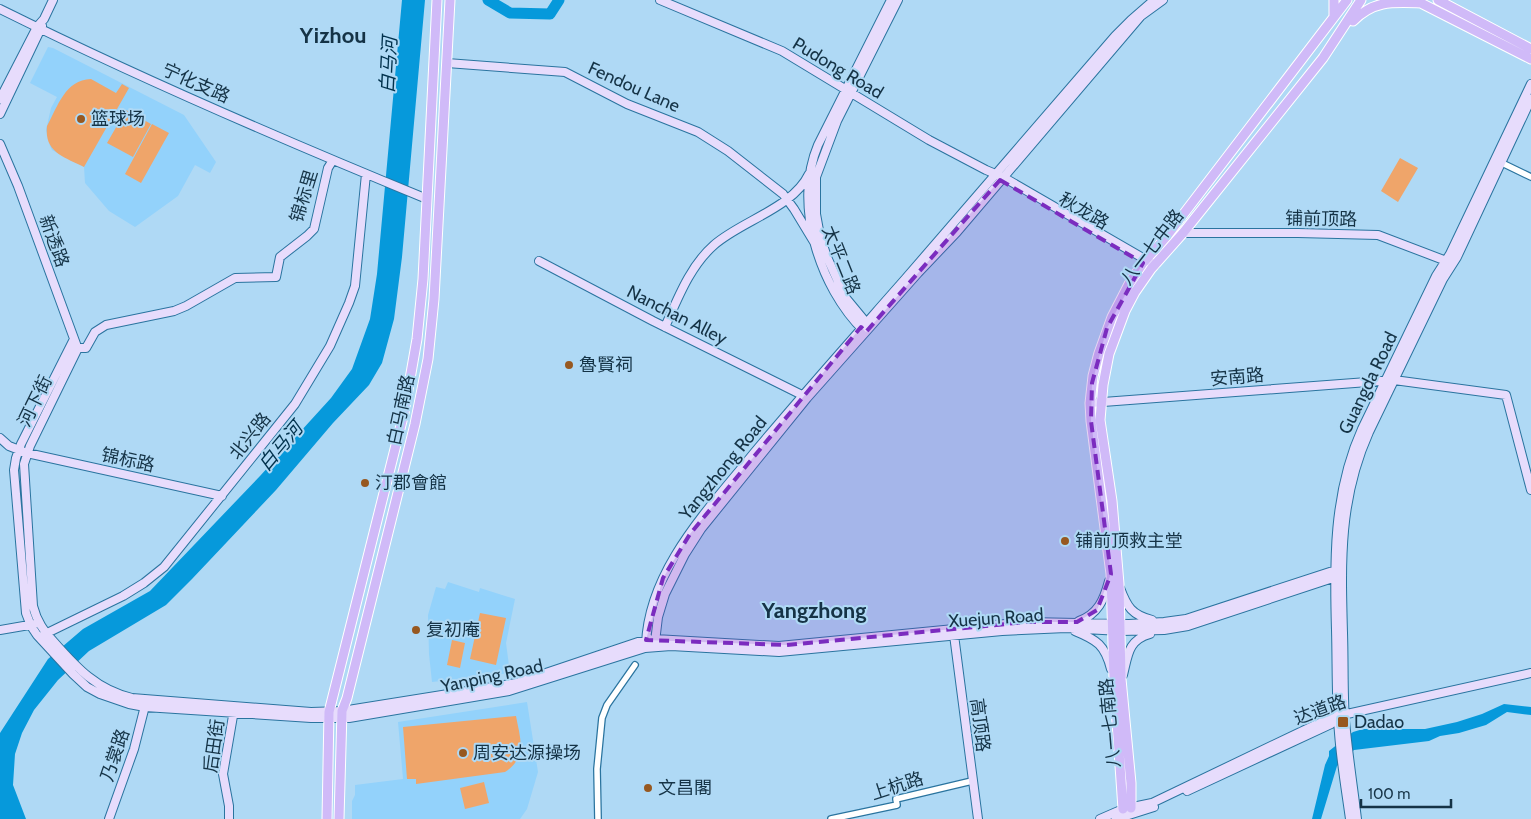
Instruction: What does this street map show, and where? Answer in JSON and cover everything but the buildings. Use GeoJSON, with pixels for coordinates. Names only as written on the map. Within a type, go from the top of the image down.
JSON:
{"type":"FeatureCollection","features":[{"type":"Feature","properties":{"kind":"main road"},"geometry":{"type":"LineString","coordinates":[[327,819],[328,716],[409,389],[422,298],[437,0]]}},
{"type":"Feature","properties":{"kind":"main road","name":"白马南路"},"geometry":{"type":"LineString","coordinates":[[339,819],[341,715],[347,698],[415,424],[428,359],[434,299],[450,0]]}},
{"type":"Feature","properties":{"kind":"main road"},"geometry":{"type":"LineString","coordinates":[[1334,0],[1334,18]]}},
{"type":"Feature","properties":{"kind":"main road","name":"八一七中路"},"geometry":{"type":"LineString","coordinates":[[1117,628],[1090,403],[1096,363],[1107,328],[1122,296],[1149,264],[1347,0]]}},
{"type":"Feature","properties":{"kind":"main road","name":"八一七中路"},"geometry":{"type":"LineString","coordinates":[[1117,628],[1119,584],[1112,501],[1100,420],[1105,367],[1112,342],[1149,264],[1184,233],[1323,58],[1361,0]]}},
{"type":"Feature","properties":{"kind":"main road"},"geometry":{"type":"LineString","coordinates":[[1438,0],[1531,49]]}},
{"type":"Feature","properties":{"kind":"main road"},"geometry":{"type":"LineString","coordinates":[[1346,24],[1370,7],[1380,3],[1418,1],[1531,59]]}},
{"type":"Feature","properties":{"kind":"main road","name":"八一七南路"},"geometry":{"type":"LineString","coordinates":[[1117,628],[1118,679],[1127,814]]}},
{"type":"Feature","properties":{"kind":"street"},"geometry":{"type":"LineString","coordinates":[[0,99],[54,0]]}},
{"type":"Feature","properties":{"kind":"street","name":"Pudong Road"},"geometry":{"type":"LineString","coordinates":[[660,0],[772,46],[849,90],[916,132],[1000,177]]}},
{"type":"Feature","properties":{"kind":"street","name":"太平二路"},"geometry":{"type":"LineString","coordinates":[[866,327],[845,297],[822,243],[816,209],[816,177],[828,141],[849,90],[891,0]]}},
{"type":"Feature","properties":{"kind":"street","name":"太平二路"},"geometry":{"type":"LineString","coordinates":[[866,327],[838,298],[814,242],[808,203],[810,169],[818,145],[898,0]]}},
{"type":"Feature","properties":{"kind":"street"},"geometry":{"type":"LineString","coordinates":[[1000,177],[1125,25],[1154,0]]}},
{"type":"Feature","properties":{"kind":"street"},"geometry":{"type":"LineString","coordinates":[[866,327],[1141,16],[1163,0]]}},
{"type":"Feature","properties":{"kind":"street","name":"宁化支路"},"geometry":{"type":"LineString","coordinates":[[0,9],[39,29],[333,160],[427,199]]}},
{"type":"Feature","properties":{"kind":"street"},"geometry":{"type":"LineString","coordinates":[[0,114],[39,29]]}},
{"type":"Feature","properties":{"kind":"street","name":"Fendou Lane"},"geometry":{"type":"LineString","coordinates":[[447,63],[568,73],[627,104],[705,135],[741,160],[787,199],[814,242]]}},
{"type":"Feature","properties":{"kind":"street","name":"Guangda Road"},"geometry":{"type":"LineString","coordinates":[[1338,573],[1344,518],[1353,473],[1369,432],[1443,279],[1531,84]]}},
{"type":"Feature","properties":{"kind":"street","name":"Guangda Road"},"geometry":{"type":"LineString","coordinates":[[1342,718],[1336,536],[1342,492],[1349,461],[1436,276],[1450,262],[1502,163],[1531,99]]}},
{"type":"Feature","properties":{"kind":"street","name":"新透路"},"geometry":{"type":"LineString","coordinates":[[0,144],[18,186],[78,348]]}},
{"type":"Feature","properties":{"kind":"street","name":"锦标里"},"geometry":{"type":"LineString","coordinates":[[235,278],[276,276],[280,257],[314,229],[328,168],[333,160]]}},
{"type":"Feature","properties":{"kind":"street"},"geometry":{"type":"LineString","coordinates":[[1502,163],[1531,177]]}},
{"type":"Feature","properties":{"kind":"street"},"geometry":{"type":"LineString","coordinates":[[665,327],[689,278],[707,252],[726,235],[787,199],[802,185],[810,169]]}},
{"type":"Feature","properties":{"kind":"street","name":"北兴路"},"geometry":{"type":"LineString","coordinates":[[43,635],[123,596],[155,575],[174,556],[295,404],[323,359],[352,296],[356,278],[366,174]]}},
{"type":"Feature","properties":{"kind":"street","name":"秋龙路"},"geometry":{"type":"LineString","coordinates":[[1000,177],[1149,264]]}},
{"type":"Feature","properties":{"kind":"street","name":"铺前顶路"},"geometry":{"type":"LineString","coordinates":[[1184,233],[1378,235],[1450,262]]}},
{"type":"Feature","properties":{"kind":"street","name":"Nanchan Alley"},"geometry":{"type":"LineString","coordinates":[[538,261],[802,395]]}},
{"type":"Feature","properties":{"kind":"street","name":"河下街"},"geometry":{"type":"LineString","coordinates":[[35,625],[24,470],[27,453],[78,348],[86,348],[92,335],[102,327],[174,311],[235,278]]}},
{"type":"Feature","properties":{"kind":"street","name":"Yangzhong Road"},"geometry":{"type":"LineString","coordinates":[[646,644],[650,616],[660,588],[684,542],[802,395],[866,327]]}},
{"type":"Feature","properties":{"kind":"street","name":"Yangzhong Road"},"geometry":{"type":"LineString","coordinates":[[655,643],[658,617],[665,594],[695,538],[866,327]]}},
{"type":"Feature","properties":{"kind":"street","name":"河下街"},"geometry":{"type":"LineString","coordinates":[[74,339],[18,450],[14,470],[26,608],[35,625],[75,672],[116,693],[146,703]]}},
{"type":"Feature","properties":{"kind":"street","name":"安南路"},"geometry":{"type":"LineString","coordinates":[[1090,403],[1386,380],[1506,395],[1531,490]]}},
{"type":"Feature","properties":{"kind":"street","name":"锦标路"},"geometry":{"type":"LineString","coordinates":[[0,438],[18,450],[27,453],[222,496]]}},
{"type":"Feature","properties":{"kind":"street","name":"Xuejun Road"},"geometry":{"type":"LineString","coordinates":[[655,643],[779,652],[1017,630],[1164,626],[1338,573]]}},
{"type":"Feature","properties":{"kind":"street"},"geometry":{"type":"LineString","coordinates":[[1077,622],[1088,618],[1097,610],[1105,597],[1111,574]]}},
{"type":"Feature","properties":{"kind":"street"},"geometry":{"type":"LineString","coordinates":[[1119,584],[1124,599],[1132,611],[1164,626]]}},
{"type":"Feature","properties":{"kind":"street","name":"Xuejun Road"},"geometry":{"type":"LineString","coordinates":[[646,644],[779,646],[1027,622],[1077,622],[1117,628]]}},
{"type":"Feature","properties":{"kind":"street"},"geometry":{"type":"LineString","coordinates":[[0,630],[35,625]]}},
{"type":"Feature","properties":{"kind":"street"},"geometry":{"type":"LineString","coordinates":[[1118,679],[1134,641],[1164,626]]}},
{"type":"Feature","properties":{"kind":"street"},"geometry":{"type":"LineString","coordinates":[[1066,628],[1094,639],[1107,654],[1118,679]]}},
{"type":"Feature","properties":{"kind":"street","name":"高顶路"},"geometry":{"type":"LineString","coordinates":[[954,635],[978,819]]}},
{"type":"Feature","properties":{"kind":"street","name":"Yanping Road"},"geometry":{"type":"LineString","coordinates":[[341,715],[520,689],[646,644]]}},
{"type":"Feature","properties":{"kind":"street"},"geometry":{"type":"LineString","coordinates":[[598,819],[597,769],[602,718],[607,705],[635,665]]}},
{"type":"Feature","properties":{"kind":"street","name":"达道路"},"geometry":{"type":"LineString","coordinates":[[1127,814],[1290,737],[1342,718],[1531,673]]}},
{"type":"Feature","properties":{"kind":"street","name":"达道路"},"geometry":{"type":"LineString","coordinates":[[1342,718],[1531,677]]}},
{"type":"Feature","properties":{"kind":"street"},"geometry":{"type":"LineString","coordinates":[[146,703],[328,716],[341,715]]}},
{"type":"Feature","properties":{"kind":"street","name":"乃裳路"},"geometry":{"type":"LineString","coordinates":[[109,819],[131,757],[146,703]]}},
{"type":"Feature","properties":{"kind":"street","name":"后田街"},"geometry":{"type":"LineString","coordinates":[[229,819],[224,774],[234,710]]}},
{"type":"Feature","properties":{"kind":"street"},"geometry":{"type":"LineString","coordinates":[[1342,718],[1347,736],[1345,758]]}},
{"type":"Feature","properties":{"kind":"street"},"geometry":{"type":"LineString","coordinates":[[1342,718],[1340,742],[1345,758],[1356,819]]}},
{"type":"Feature","properties":{"kind":"street","name":"上杭路"},"geometry":{"type":"LineString","coordinates":[[831,819],[897,804],[896,799],[972,781]]}},
{"type":"Feature","properties":{"kind":"street"},"geometry":{"type":"LineString","coordinates":[[1100,819],[1127,814]]}},
{"type":"Feature","properties":{"kind":"street"},"geometry":{"type":"LineString","coordinates":[[1116,819],[1127,814]]}},
{"type":"Feature","properties":{"kind":"highlighted area"},"geometry":{"type":"Polygon","coordinates":[[[1000,180],[1143,263],[1107,328],[1092,383],[1091,421],[1111,574],[1097,610],[1077,622],[1027,622],[787,645],[646,640],[663,578],[690,534],[861,327],[866,332],[1000,180]]]}},
{"type":"Feature","properties":{"kind":"shaded area"},"geometry":{"type":"Polygon","coordinates":[[[402,0],[425,0],[402,257],[394,319],[382,363],[369,385],[333,423],[276,490],[166,605],[89,651],[58,680],[34,710],[22,733],[15,754],[13,785],[26,819],[0,819],[0,733],[48,659],[83,629],[150,591],[260,476],[331,398],[352,369],[370,319],[377,274],[402,0]]]}},
{"type":"Feature","properties":{"kind":"shaded area"},"geometry":{"type":"Polygon","coordinates":[[[48,47],[184,115],[216,162],[210,173],[195,165],[178,196],[135,227],[109,211],[85,183],[84,167],[52,150],[50,146],[46,130],[51,108],[57,97],[30,83],[48,47]]]}},
{"type":"Feature","properties":{"kind":"shaded area"},"geometry":{"type":"Polygon","coordinates":[[[91,79],[116,93],[122,84],[129,88],[84,167],[63,157],[52,148],[47,135],[47,126],[63,95],[82,80],[91,79]]]}},
{"type":"Feature","properties":{"kind":"shaded area"},"geometry":{"type":"Polygon","coordinates":[[[126,110],[151,124],[133,157],[107,143],[126,110]]]}},
{"type":"Feature","properties":{"kind":"shaded area"},"geometry":{"type":"Polygon","coordinates":[[[152,124],[169,133],[141,183],[125,174],[152,124]]]}},
{"type":"Feature","properties":{"kind":"shaded area"},"geometry":{"type":"Polygon","coordinates":[[[1400,158],[1418,168],[1398,202],[1381,191],[1400,158]]]}},
{"type":"Feature","properties":{"kind":"shaded area"},"geometry":{"type":"Polygon","coordinates":[[[448,582],[479,592],[480,588],[515,599],[506,643],[510,673],[432,682],[428,615],[436,587],[445,589],[448,582]]]}},
{"type":"Feature","properties":{"kind":"shaded area"},"geometry":{"type":"Polygon","coordinates":[[[480,613],[506,618],[496,665],[470,659],[480,613]]]}},
{"type":"Feature","properties":{"kind":"shaded area"},"geometry":{"type":"Polygon","coordinates":[[[452,640],[465,643],[460,668],[447,665],[452,640]]]}},
{"type":"Feature","properties":{"kind":"shaded area"},"geometry":{"type":"Polygon","coordinates":[[[527,702],[538,772],[527,809],[520,819],[352,819],[352,801],[355,795],[355,785],[403,779],[398,722],[527,702]]]}},
{"type":"Feature","properties":{"kind":"shaded area"},"geometry":{"type":"Polygon","coordinates":[[[1504,704],[1531,707],[1531,715],[1507,712],[1486,725],[1459,733],[1440,736],[1429,741],[1354,750],[1337,766],[1321,819],[1312,819],[1329,751],[1353,732],[1363,729],[1425,729],[1457,722],[1504,704]]]}},
{"type":"Feature","properties":{"kind":"shaded area","name":"周安达源操场"},"geometry":{"type":"Polygon","coordinates":[[[516,716],[521,747],[520,753],[517,760],[505,772],[416,784],[416,779],[407,779],[403,727],[516,716]]]}},
{"type":"Feature","properties":{"kind":"shaded area"},"geometry":{"type":"Polygon","coordinates":[[[484,782],[489,803],[465,809],[460,788],[484,782]]]}},
{"type":"Feature","properties":{"kind":"waterway"},"geometry":{"type":"LineString","coordinates":[[488,0],[510,13],[550,14],[559,0]]}},
{"type":"Feature","properties":{"kind":"place","name":"篮球场"},"geometry":{"type":"Point","coordinates":[81,119]}},
{"type":"Feature","properties":{"kind":"place","name":"魯賢祠"},"geometry":{"type":"Point","coordinates":[569,365]}},
{"type":"Feature","properties":{"kind":"place","name":"汀郡會館"},"geometry":{"type":"Point","coordinates":[365,483]}},
{"type":"Feature","properties":{"kind":"place","name":"铺前顶救主堂"},"geometry":{"type":"Point","coordinates":[1065,541]}},
{"type":"Feature","properties":{"kind":"place","name":"复初庵"},"geometry":{"type":"Point","coordinates":[416,630]}},
{"type":"Feature","properties":{"kind":"place","name":"Dadao"},"geometry":{"type":"Point","coordinates":[1343,722]}},
{"type":"Feature","properties":{"kind":"place","name":"周安达源操场"},"geometry":{"type":"Point","coordinates":[463,753]}},
{"type":"Feature","properties":{"kind":"place","name":"文昌閣"},"geometry":{"type":"Point","coordinates":[648,788]}},
{"type":"Feature","properties":{"kind":"district","name":"Yizhou"},"geometry":{"type":"Point","coordinates":[333,35]}},
{"type":"Feature","properties":{"kind":"district","name":"Yangzhong"},"geometry":{"type":"Point","coordinates":[814,610]}},
{"type":"Feature","properties":{"kind":"water label","name":"白马河"},"geometry":{"type":"Point","coordinates":[388,65]}},
{"type":"Feature","properties":{"kind":"water label","name":"白马河"},"geometry":{"type":"Point","coordinates":[280,446]}}]}
